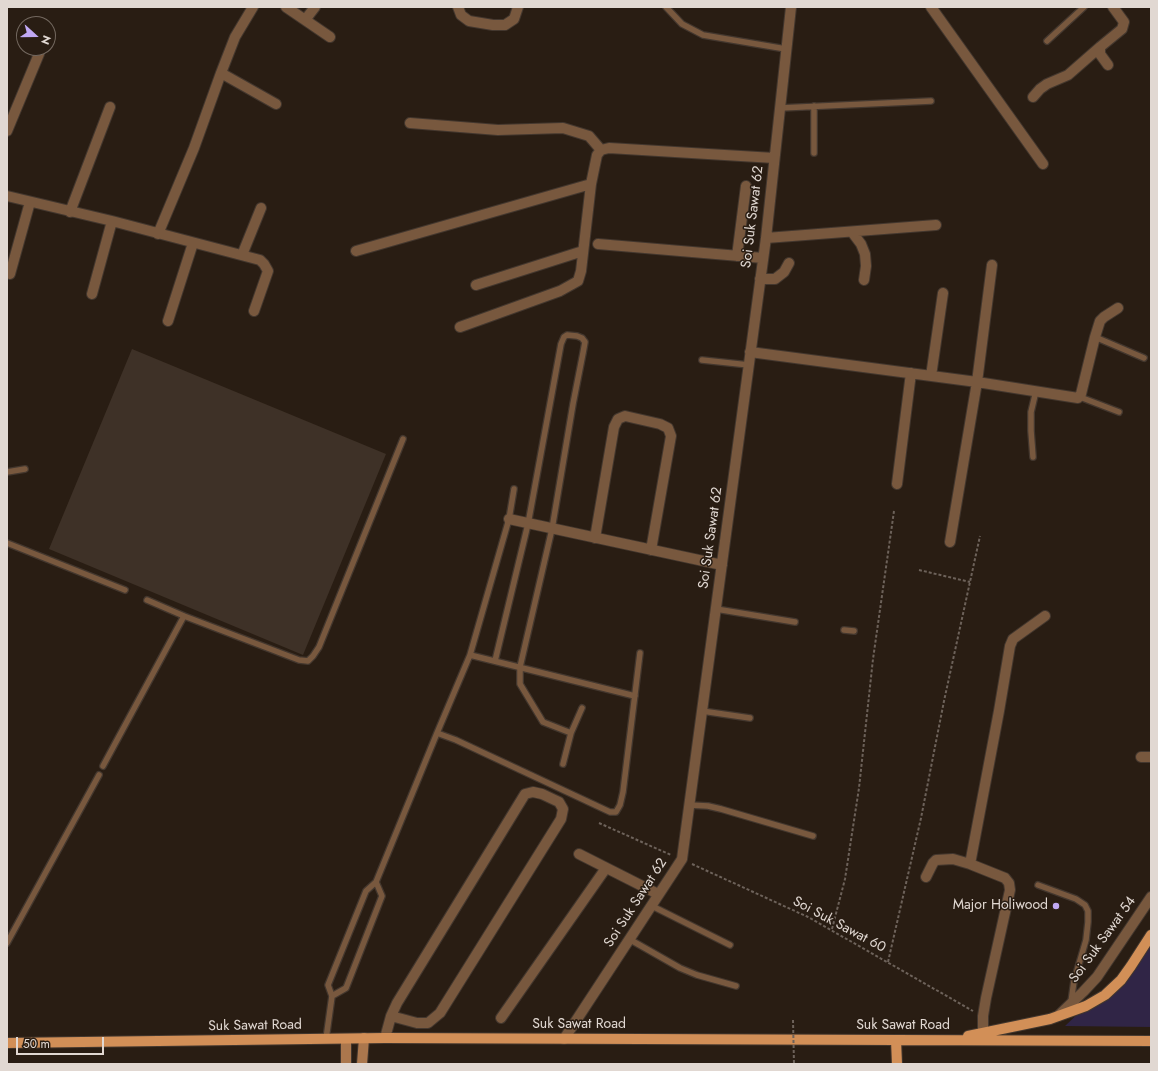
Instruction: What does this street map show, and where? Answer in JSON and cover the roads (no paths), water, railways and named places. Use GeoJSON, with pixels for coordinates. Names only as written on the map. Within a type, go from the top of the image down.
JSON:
{"type":"FeatureCollection","features":[{"type":"Feature","properties":{"kind":"main road"},"geometry":{"type":"LineString","coordinates":[[951,1040],[1010,1028],[1058,1016],[1086,1006],[1105,995],[1121,980],[1151,935]]}},
{"type":"Feature","properties":{"kind":"main road"},"geometry":{"type":"LineString","coordinates":[[362,1064],[364,1038]]}},
{"type":"Feature","properties":{"kind":"main road","name":"Suk Sawat Road"},"geometry":{"type":"LineString","coordinates":[[7,1043],[364,1038],[1151,1041]]}},
{"type":"Feature","properties":{"kind":"main road"},"geometry":{"type":"LineString","coordinates":[[346,1039],[346,1064]]}},
{"type":"Feature","properties":{"kind":"main road"},"geometry":{"type":"LineString","coordinates":[[896,1040],[897,1064]]}},
{"type":"Feature","properties":{"kind":"street"},"geometry":{"type":"LineString","coordinates":[[158,234],[194,148],[235,37],[253,7]]}},
{"type":"Feature","properties":{"kind":"street"},"geometry":{"type":"LineString","coordinates":[[286,7],[330,37]]}},
{"type":"Feature","properties":{"kind":"street"},"geometry":{"type":"LineString","coordinates":[[305,20],[315,7]]}},
{"type":"Feature","properties":{"kind":"street"},"geometry":{"type":"LineString","coordinates":[[458,7],[461,15],[469,21],[493,25],[505,25],[514,19],[518,7]]}},
{"type":"Feature","properties":{"kind":"street","name":"Soi Suk Sawat 62"},"geometry":{"type":"LineString","coordinates":[[564,1039],[650,905],[682,859],[766,238],[791,7]]}},
{"type":"Feature","properties":{"kind":"street"},"geometry":{"type":"LineString","coordinates":[[931,7],[1043,164]]}},
{"type":"Feature","properties":{"kind":"street"},"geometry":{"type":"LineString","coordinates":[[1033,97],[1040,89],[1068,75],[1122,29],[1124,22],[1117,8]]}},
{"type":"Feature","properties":{"kind":"street"},"geometry":{"type":"LineString","coordinates":[[1100,47],[1100,54],[1108,65]]}},
{"type":"Feature","properties":{"kind":"street"},"geometry":{"type":"LineString","coordinates":[[7,131],[38,56]]}},
{"type":"Feature","properties":{"kind":"street"},"geometry":{"type":"LineString","coordinates":[[221,73],[276,104]]}},
{"type":"Feature","properties":{"kind":"street"},"geometry":{"type":"LineString","coordinates":[[70,212],[110,107]]}},
{"type":"Feature","properties":{"kind":"street"},"geometry":{"type":"LineString","coordinates":[[410,124],[498,130],[563,128],[590,136],[602,150]]}},
{"type":"Feature","properties":{"kind":"street"},"geometry":{"type":"LineString","coordinates":[[460,327],[560,291],[578,281],[584,251],[591,184],[597,155],[602,150],[609,148],[774,158]]}},
{"type":"Feature","properties":{"kind":"street"},"geometry":{"type":"LineString","coordinates":[[356,251],[591,184]]}},
{"type":"Feature","properties":{"kind":"street"},"geometry":{"type":"LineString","coordinates":[[737,256],[746,186]]}},
{"type":"Feature","properties":{"kind":"street"},"geometry":{"type":"LineString","coordinates":[[7,196],[112,221],[260,260],[268,271],[254,311]]}},
{"type":"Feature","properties":{"kind":"street"},"geometry":{"type":"LineString","coordinates":[[10,274],[30,202]]}},
{"type":"Feature","properties":{"kind":"street"},"geometry":{"type":"LineString","coordinates":[[242,255],[261,208]]}},
{"type":"Feature","properties":{"kind":"street"},"geometry":{"type":"LineString","coordinates":[[92,294],[112,221]]}},
{"type":"Feature","properties":{"kind":"street"},"geometry":{"type":"LineString","coordinates":[[766,238],[936,225]]}},
{"type":"Feature","properties":{"kind":"street"},"geometry":{"type":"LineString","coordinates":[[852,232],[861,244],[865,254],[866,266],[864,280]]}},
{"type":"Feature","properties":{"kind":"street"},"geometry":{"type":"LineString","coordinates":[[168,321],[193,243]]}},
{"type":"Feature","properties":{"kind":"street"},"geometry":{"type":"LineString","coordinates":[[598,244],[763,258]]}},
{"type":"Feature","properties":{"kind":"street"},"geometry":{"type":"LineString","coordinates":[[476,285],[584,251]]}},
{"type":"Feature","properties":{"kind":"street"},"geometry":{"type":"LineString","coordinates":[[760,279],[775,279],[784,272],[789,263]]}},
{"type":"Feature","properties":{"kind":"street"},"geometry":{"type":"LineString","coordinates":[[950,542],[976,382],[992,265]]}},
{"type":"Feature","properties":{"kind":"street"},"geometry":{"type":"LineString","coordinates":[[931,376],[943,293]]}},
{"type":"Feature","properties":{"kind":"street"},"geometry":{"type":"LineString","coordinates":[[750,352],[976,382],[1076,398],[1080,397],[1100,321],[1118,308]]}},
{"type":"Feature","properties":{"kind":"street"},"geometry":{"type":"LineString","coordinates":[[897,484],[911,373]]}},
{"type":"Feature","properties":{"kind":"street"},"geometry":{"type":"LineString","coordinates":[[595,538],[614,427],[618,419],[625,416],[660,424],[668,428],[672,436],[651,550]]}},
{"type":"Feature","properties":{"kind":"street"},"geometry":{"type":"LineString","coordinates":[[509,519],[722,565]]}},
{"type":"Feature","properties":{"kind":"street"},"geometry":{"type":"LineString","coordinates":[[970,864],[1010,646],[1013,639],[1045,616]]}},
{"type":"Feature","properties":{"kind":"street"},"geometry":{"type":"LineString","coordinates":[[385,1038],[390,1016],[397,1003],[525,794],[533,792],[542,794],[559,802],[563,810],[561,818],[440,1013],[428,1023],[417,1023],[390,1016]]}},
{"type":"Feature","properties":{"kind":"street"},"geometry":{"type":"LineString","coordinates":[[579,854],[658,894]]}},
{"type":"Feature","properties":{"kind":"street"},"geometry":{"type":"LineString","coordinates":[[926,877],[936,860],[952,859],[970,864],[1005,878],[1009,883],[1010,890],[983,1016],[983,1033]]}},
{"type":"Feature","properties":{"kind":"street"},"geometry":{"type":"LineString","coordinates":[[501,1018],[606,868]]}},
{"type":"Feature","properties":{"kind":"street","name":"Soi Suk Sawat 54"},"geometry":{"type":"LineString","coordinates":[[1058,1016],[1097,977],[1151,897]]}},
{"type":"Feature","properties":{"kind":"lane"},"geometry":{"type":"LineString","coordinates":[[666,7],[682,24],[703,35],[786,49]]}},
{"type":"Feature","properties":{"kind":"lane"},"geometry":{"type":"LineString","coordinates":[[1047,41],[1084,7]]}},
{"type":"Feature","properties":{"kind":"lane"},"geometry":{"type":"LineString","coordinates":[[780,108],[931,101]]}},
{"type":"Feature","properties":{"kind":"lane"},"geometry":{"type":"LineString","coordinates":[[814,106],[814,153]]}},
{"type":"Feature","properties":{"kind":"lane"},"geometry":{"type":"LineString","coordinates":[[495,661],[528,524],[561,344],[564,337],[567,335],[577,336],[582,338],[585,342],[552,529],[520,667],[520,684],[543,722],[571,733]]}},
{"type":"Feature","properties":{"kind":"lane"},"geometry":{"type":"LineString","coordinates":[[1095,337],[1144,358]]}},
{"type":"Feature","properties":{"kind":"lane"},"geometry":{"type":"LineString","coordinates":[[702,360],[749,365]]}},
{"type":"Feature","properties":{"kind":"lane"},"geometry":{"type":"LineString","coordinates":[[1033,457],[1031,431],[1032,412],[1036,391]]}},
{"type":"Feature","properties":{"kind":"lane"},"geometry":{"type":"LineString","coordinates":[[1080,397],[1119,412]]}},
{"type":"Feature","properties":{"kind":"lane"},"geometry":{"type":"LineString","coordinates":[[147,600],[184,616],[299,660],[308,661],[318,647],[403,439]]}},
{"type":"Feature","properties":{"kind":"lane"},"geometry":{"type":"LineString","coordinates":[[7,472],[25,469]]}},
{"type":"Feature","properties":{"kind":"lane"},"geometry":{"type":"LineString","coordinates":[[326,1039],[332,996],[328,985],[366,891],[376,882],[429,749],[470,654],[509,519],[514,489]]}},
{"type":"Feature","properties":{"kind":"lane"},"geometry":{"type":"LineString","coordinates":[[7,542],[125,590]]}},
{"type":"Feature","properties":{"kind":"lane"},"geometry":{"type":"LineString","coordinates":[[716,609],[795,622]]}},
{"type":"Feature","properties":{"kind":"lane"},"geometry":{"type":"LineString","coordinates":[[103,766],[184,616]]}},
{"type":"Feature","properties":{"kind":"lane"},"geometry":{"type":"LineString","coordinates":[[844,630],[854,631]]}},
{"type":"Feature","properties":{"kind":"lane"},"geometry":{"type":"LineString","coordinates":[[437,733],[456,740],[610,812],[616,812],[623,792],[640,653]]}},
{"type":"Feature","properties":{"kind":"lane"},"geometry":{"type":"LineString","coordinates":[[470,654],[635,696]]}},
{"type":"Feature","properties":{"kind":"lane"},"geometry":{"type":"LineString","coordinates":[[563,764],[571,733],[582,708]]}},
{"type":"Feature","properties":{"kind":"lane"},"geometry":{"type":"LineString","coordinates":[[702,711],[750,718]]}},
{"type":"Feature","properties":{"kind":"lane"},"geometry":{"type":"LineString","coordinates":[[7,943],[99,776]]}},
{"type":"Feature","properties":{"kind":"lane"},"geometry":{"type":"LineString","coordinates":[[689,805],[721,809],[813,836]]}},
{"type":"Feature","properties":{"kind":"lane"},"geometry":{"type":"LineString","coordinates":[[332,996],[346,988],[382,896],[376,882]]}},
{"type":"Feature","properties":{"kind":"lane"},"geometry":{"type":"LineString","coordinates":[[1038,885],[1076,899],[1085,906],[1088,911],[1086,940],[1074,981],[1070,1005]]}},
{"type":"Feature","properties":{"kind":"lane"},"geometry":{"type":"LineString","coordinates":[[650,905],[730,945]]}},
{"type":"Feature","properties":{"kind":"lane"},"geometry":{"type":"LineString","coordinates":[[629,939],[680,968],[697,975],[736,986]]}},
{"type":"Feature","properties":{"kind":"place","name":"Major Holiwood"},"geometry":{"type":"Point","coordinates":[1056,906]}}]}
